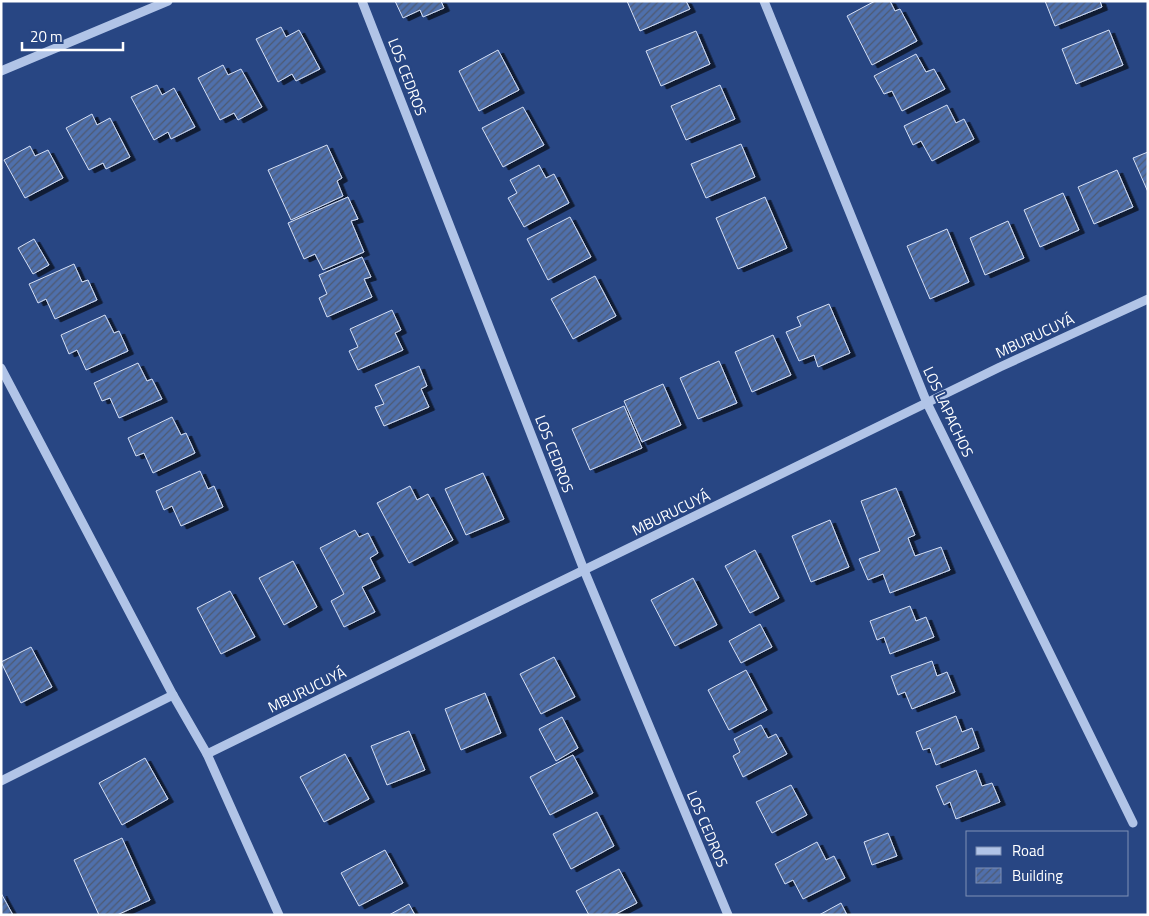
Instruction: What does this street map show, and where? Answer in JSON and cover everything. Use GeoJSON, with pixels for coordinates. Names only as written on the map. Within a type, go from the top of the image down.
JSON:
{"type":"FeatureCollection","features":[{"type":"Feature","properties":{"kind":"street"},"geometry":{"type":"LineString","coordinates":[[1,70],[168,1]]}},
{"type":"Feature","properties":{"kind":"street","name":"LOS CEDROS"},"geometry":{"type":"LineString","coordinates":[[362,1],[584,570],[728,915]]}},
{"type":"Feature","properties":{"kind":"street","name":"LOS LAPACHOS"},"geometry":{"type":"LineString","coordinates":[[764,1],[927,403],[1132,823]]}},
{"type":"Feature","properties":{"kind":"street","name":"MBURUCUYÁ"},"geometry":{"type":"LineString","coordinates":[[207,754],[927,403],[1148,299]]}},
{"type":"Feature","properties":{"kind":"street"},"geometry":{"type":"LineString","coordinates":[[1,368],[173,695],[207,754],[279,915]]}},
{"type":"Feature","properties":{"kind":"street"},"geometry":{"type":"LineString","coordinates":[[1,781],[173,695]]}},
{"type":"Feature","properties":{"kind":"building"},"geometry":{"type":"Polygon","coordinates":[[[395,1],[441,1],[444,8],[423,17],[420,10],[403,18],[395,1]]]}},
{"type":"Feature","properties":{"kind":"building"},"geometry":{"type":"Polygon","coordinates":[[[627,1],[686,1],[690,9],[640,31],[627,1]]]}},
{"type":"Feature","properties":{"kind":"building"},"geometry":{"type":"Polygon","coordinates":[[[875,1],[890,1],[895,11],[900,9],[917,41],[872,65],[847,16],[875,1]]]}},
{"type":"Feature","properties":{"kind":"building"},"geometry":{"type":"Polygon","coordinates":[[[1045,1],[1100,1],[1102,7],[1055,26],[1045,1]]]}},
{"type":"Feature","properties":{"kind":"building"},"geometry":{"type":"Polygon","coordinates":[[[281,27],[286,37],[299,30],[320,69],[296,81],[292,74],[278,82],[256,39],[281,27]]]}},
{"type":"Feature","properties":{"kind":"building"},"geometry":{"type":"Polygon","coordinates":[[[1109,30],[1123,65],[1076,84],[1062,49],[1109,30]]]}},
{"type":"Feature","properties":{"kind":"building"},"geometry":{"type":"Polygon","coordinates":[[[696,31],[710,64],[661,86],[646,51],[696,31]]]}},
{"type":"Feature","properties":{"kind":"building"},"geometry":{"type":"Polygon","coordinates":[[[498,50],[519,90],[479,111],[459,71],[498,50]]]}},
{"type":"Feature","properties":{"kind":"building"},"geometry":{"type":"Polygon","coordinates":[[[916,54],[926,72],[934,69],[945,89],[902,111],[892,91],[884,94],[874,76],[916,54]]]}},
{"type":"Feature","properties":{"kind":"building"},"geometry":{"type":"Polygon","coordinates":[[[223,65],[228,75],[241,69],[262,107],[238,120],[234,113],[220,120],[198,78],[223,65]]]}},
{"type":"Feature","properties":{"kind":"building"},"geometry":{"type":"Polygon","coordinates":[[[157,85],[162,95],[174,88],[195,127],[171,139],[168,132],[154,140],[131,97],[157,85]]]}},
{"type":"Feature","properties":{"kind":"building"},"geometry":{"type":"Polygon","coordinates":[[[720,85],[735,119],[686,140],[671,106],[720,85]]]}},
{"type":"Feature","properties":{"kind":"building"},"geometry":{"type":"Polygon","coordinates":[[[947,105],[956,123],[964,119],[974,139],[932,161],[921,141],[913,145],[904,126],[947,105]]]}},
{"type":"Feature","properties":{"kind":"building"},"geometry":{"type":"Polygon","coordinates":[[[523,107],[544,145],[503,167],[482,128],[523,107]]]}},
{"type":"Feature","properties":{"kind":"building"},"geometry":{"type":"Polygon","coordinates":[[[92,114],[97,125],[110,118],[130,157],[106,169],[103,163],[89,170],[66,128],[92,114]]]}},
{"type":"Feature","properties":{"kind":"building"},"geometry":{"type":"Polygon","coordinates":[[[741,144],[755,177],[706,198],[691,164],[741,144]]]}},
{"type":"Feature","properties":{"kind":"building"},"geometry":{"type":"Polygon","coordinates":[[[327,145],[342,178],[337,181],[343,196],[291,220],[268,170],[327,145]]]}},
{"type":"Feature","properties":{"kind":"building"},"geometry":{"type":"Polygon","coordinates":[[[30,146],[35,156],[48,150],[63,178],[25,198],[4,160],[30,146]]]}},
{"type":"Feature","properties":{"kind":"building"},"geometry":{"type":"Polygon","coordinates":[[[1148,152],[1148,192],[1133,158],[1148,152]]]}},
{"type":"Feature","properties":{"kind":"building"},"geometry":{"type":"Polygon","coordinates":[[[539,165],[546,178],[554,174],[569,203],[524,227],[508,198],[517,193],[510,180],[539,165]]]}},
{"type":"Feature","properties":{"kind":"building"},"geometry":{"type":"Polygon","coordinates":[[[1117,170],[1133,207],[1094,224],[1078,187],[1117,170]]]}},
{"type":"Feature","properties":{"kind":"building"},"geometry":{"type":"Polygon","coordinates":[[[1063,193],[1079,230],[1040,247],[1024,210],[1063,193]]]}},
{"type":"Feature","properties":{"kind":"building"},"geometry":{"type":"Polygon","coordinates":[[[348,197],[358,219],[351,221],[364,252],[323,270],[315,254],[304,259],[288,223],[348,197]]]}},
{"type":"Feature","properties":{"kind":"building"},"geometry":{"type":"Polygon","coordinates":[[[765,197],[787,248],[738,269],[716,218],[765,197]]]}},
{"type":"Feature","properties":{"kind":"building"},"geometry":{"type":"Polygon","coordinates":[[[570,217],[591,257],[548,280],[527,239],[570,217]]]}},
{"type":"Feature","properties":{"kind":"building"},"geometry":{"type":"Polygon","coordinates":[[[1008,221],[1024,258],[985,275],[970,238],[1008,221]]]}},
{"type":"Feature","properties":{"kind":"building"},"geometry":{"type":"Polygon","coordinates":[[[947,229],[969,282],[930,299],[907,246],[947,229]]]}},
{"type":"Feature","properties":{"kind":"building"},"geometry":{"type":"Polygon","coordinates":[[[34,239],[49,265],[33,274],[18,248],[34,239]]]}},
{"type":"Feature","properties":{"kind":"building"},"geometry":{"type":"Polygon","coordinates":[[[362,257],[371,277],[364,279],[372,297],[327,317],[319,298],[327,294],[319,275],[362,257]]]}},
{"type":"Feature","properties":{"kind":"building"},"geometry":{"type":"Polygon","coordinates":[[[74,264],[82,282],[88,280],[97,300],[55,319],[46,299],[38,303],[29,284],[74,264]]]}},
{"type":"Feature","properties":{"kind":"building"},"geometry":{"type":"Polygon","coordinates":[[[595,276],[616,316],[573,339],[551,299],[595,276]]]}},
{"type":"Feature","properties":{"kind":"building"},"geometry":{"type":"Polygon","coordinates":[[[829,304],[850,353],[818,367],[814,355],[799,361],[786,332],[801,326],[797,317],[829,304]]]}},
{"type":"Feature","properties":{"kind":"building"},"geometry":{"type":"Polygon","coordinates":[[[392,310],[401,330],[395,333],[403,350],[358,370],[349,351],[358,347],[350,329],[392,310]]]}},
{"type":"Feature","properties":{"kind":"building"},"geometry":{"type":"Polygon","coordinates":[[[105,315],[114,333],[119,331],[128,351],[86,370],[77,350],[69,354],[61,335],[105,315]]]}},
{"type":"Feature","properties":{"kind":"building"},"geometry":{"type":"Polygon","coordinates":[[[773,335],[791,375],[752,392],[735,352],[773,335]]]}},
{"type":"Feature","properties":{"kind":"building"},"geometry":{"type":"Polygon","coordinates":[[[719,361],[737,403],[698,419],[680,378],[719,361]]]}},
{"type":"Feature","properties":{"kind":"building"},"geometry":{"type":"Polygon","coordinates":[[[138,363],[147,381],[152,379],[162,399],[119,418],[110,398],[102,401],[94,383],[138,363]]]}},
{"type":"Feature","properties":{"kind":"building"},"geometry":{"type":"Polygon","coordinates":[[[419,366],[427,386],[421,389],[429,407],[384,426],[375,407],[384,404],[375,385],[419,366]]]}},
{"type":"Feature","properties":{"kind":"building"},"geometry":{"type":"Polygon","coordinates":[[[663,384],[681,425],[642,442],[624,401],[663,384]]]}},
{"type":"Feature","properties":{"kind":"building"},"geometry":{"type":"Polygon","coordinates":[[[624,406],[642,448],[590,470],[572,429],[624,406]]]}},
{"type":"Feature","properties":{"kind":"building"},"geometry":{"type":"Polygon","coordinates":[[[172,417],[181,435],[186,433],[195,453],[153,473],[144,453],[136,456],[128,438],[172,417]]]}},
{"type":"Feature","properties":{"kind":"building"},"geometry":{"type":"Polygon","coordinates":[[[200,471],[208,489],[214,486],[223,507],[181,526],[172,506],[164,510],[156,491],[200,471]]]}},
{"type":"Feature","properties":{"kind":"building"},"geometry":{"type":"Polygon","coordinates":[[[483,473],[504,519],[466,535],[445,489],[483,473]]]}},
{"type":"Feature","properties":{"kind":"building"},"geometry":{"type":"Polygon","coordinates":[[[410,486],[417,500],[428,494],[453,540],[409,563],[377,503],[410,486]]]}},
{"type":"Feature","properties":{"kind":"building"},"geometry":{"type":"Polygon","coordinates":[[[896,488],[915,535],[908,538],[915,556],[941,547],[950,570],[890,593],[883,574],[868,580],[859,559],[880,551],[861,501],[896,488]]]}},
{"type":"Feature","properties":{"kind":"building"},"geometry":{"type":"Polygon","coordinates":[[[830,520],[849,567],[811,582],[792,536],[830,520]]]}},
{"type":"Feature","properties":{"kind":"building"},"geometry":{"type":"Polygon","coordinates":[[[355,530],[359,537],[368,533],[378,553],[370,558],[380,578],[362,587],[375,612],[344,627],[331,601],[344,594],[320,548],[355,530]]]}},
{"type":"Feature","properties":{"kind":"building"},"geometry":{"type":"Polygon","coordinates":[[[755,550],[779,598],[750,613],[725,566],[755,550]]]}},
{"type":"Feature","properties":{"kind":"building"},"geometry":{"type":"Polygon","coordinates":[[[293,561],[317,607],[284,625],[259,578],[293,561]]]}},
{"type":"Feature","properties":{"kind":"building"},"geometry":{"type":"Polygon","coordinates":[[[693,578],[717,625],[675,646],[651,600],[693,578]]]}},
{"type":"Feature","properties":{"kind":"building"},"geometry":{"type":"Polygon","coordinates":[[[230,591],[255,637],[221,654],[197,608],[230,591]]]}},
{"type":"Feature","properties":{"kind":"building"},"geometry":{"type":"Polygon","coordinates":[[[910,606],[916,621],[926,617],[934,637],[890,654],[884,637],[877,640],[870,621],[910,606]]]}},
{"type":"Feature","properties":{"kind":"building"},"geometry":{"type":"Polygon","coordinates":[[[760,624],[772,647],[741,663],[729,641],[760,624]]]}},
{"type":"Feature","properties":{"kind":"building"},"geometry":{"type":"Polygon","coordinates":[[[31,647],[52,687],[21,703],[1,662],[31,647]]]}},
{"type":"Feature","properties":{"kind":"building"},"geometry":{"type":"Polygon","coordinates":[[[554,657],[575,697],[541,714],[520,674],[554,657]]]}},
{"type":"Feature","properties":{"kind":"building"},"geometry":{"type":"Polygon","coordinates":[[[932,661],[937,676],[947,672],[955,692],[912,709],[905,692],[898,695],[891,676],[932,661]]]}},
{"type":"Feature","properties":{"kind":"building"},"geometry":{"type":"Polygon","coordinates":[[[746,670],[767,710],[729,730],[708,690],[746,670]]]}},
{"type":"Feature","properties":{"kind":"building"},"geometry":{"type":"Polygon","coordinates":[[[485,693],[501,733],[461,750],[445,709],[485,693]]]}},
{"type":"Feature","properties":{"kind":"building"},"geometry":{"type":"Polygon","coordinates":[[[956,716],[962,732],[972,728],[979,748],[936,765],[930,748],[923,750],[916,732],[956,716]]]}},
{"type":"Feature","properties":{"kind":"building"},"geometry":{"type":"Polygon","coordinates":[[[562,717],[578,748],[556,761],[539,729],[562,717]]]}},
{"type":"Feature","properties":{"kind":"building"},"geometry":{"type":"Polygon","coordinates":[[[761,725],[768,738],[776,734],[787,754],[743,777],[733,756],[740,752],[734,739],[761,725]]]}},
{"type":"Feature","properties":{"kind":"building"},"geometry":{"type":"Polygon","coordinates":[[[409,731],[425,770],[387,785],[371,746],[409,731]]]}},
{"type":"Feature","properties":{"kind":"building"},"geometry":{"type":"Polygon","coordinates":[[[345,754],[369,799],[324,822],[300,777],[345,754]]]}},
{"type":"Feature","properties":{"kind":"building"},"geometry":{"type":"Polygon","coordinates":[[[573,755],[593,793],[550,815],[530,777],[573,755]]]}},
{"type":"Feature","properties":{"kind":"building"},"geometry":{"type":"Polygon","coordinates":[[[145,758],[168,799],[122,825],[99,783],[145,758]]]}},
{"type":"Feature","properties":{"kind":"building"},"geometry":{"type":"Polygon","coordinates":[[[976,770],[982,786],[992,783],[1000,802],[956,819],[950,802],[944,805],[936,786],[976,770]]]}},
{"type":"Feature","properties":{"kind":"building"},"geometry":{"type":"Polygon","coordinates":[[[791,785],[807,815],[772,833],[756,802],[791,785]]]}},
{"type":"Feature","properties":{"kind":"building"},"geometry":{"type":"Polygon","coordinates":[[[597,812],[614,846],[571,869],[553,834],[597,812]]]}},
{"type":"Feature","properties":{"kind":"building"},"geometry":{"type":"Polygon","coordinates":[[[888,833],[897,856],[872,865],[864,842],[888,833]]]}},
{"type":"Feature","properties":{"kind":"building"},"geometry":{"type":"Polygon","coordinates":[[[122,838],[150,900],[117,915],[99,915],[74,860],[122,838]]]}},
{"type":"Feature","properties":{"kind":"building"},"geometry":{"type":"Polygon","coordinates":[[[817,842],[826,860],[834,856],[845,878],[803,899],[793,880],[785,884],[775,864],[817,842]]]}},
{"type":"Feature","properties":{"kind":"building"},"geometry":{"type":"Polygon","coordinates":[[[385,850],[403,883],[359,906],[341,873],[385,850]]]}},
{"type":"Feature","properties":{"kind":"building"},"geometry":{"type":"Polygon","coordinates":[[[619,869],[637,903],[614,915],[589,915],[576,891],[619,869]]]}},
{"type":"Feature","properties":{"kind":"building"},"geometry":{"type":"Polygon","coordinates":[[[1,893],[13,915],[1,915],[1,893]]]}},
{"type":"Feature","properties":{"kind":"building"},"geometry":{"type":"Polygon","coordinates":[[[841,903],[847,915],[819,915],[841,903]]]}},
{"type":"Feature","properties":{"kind":"building"},"geometry":{"type":"Polygon","coordinates":[[[409,904],[415,915],[389,915],[409,904]]]}}]}
